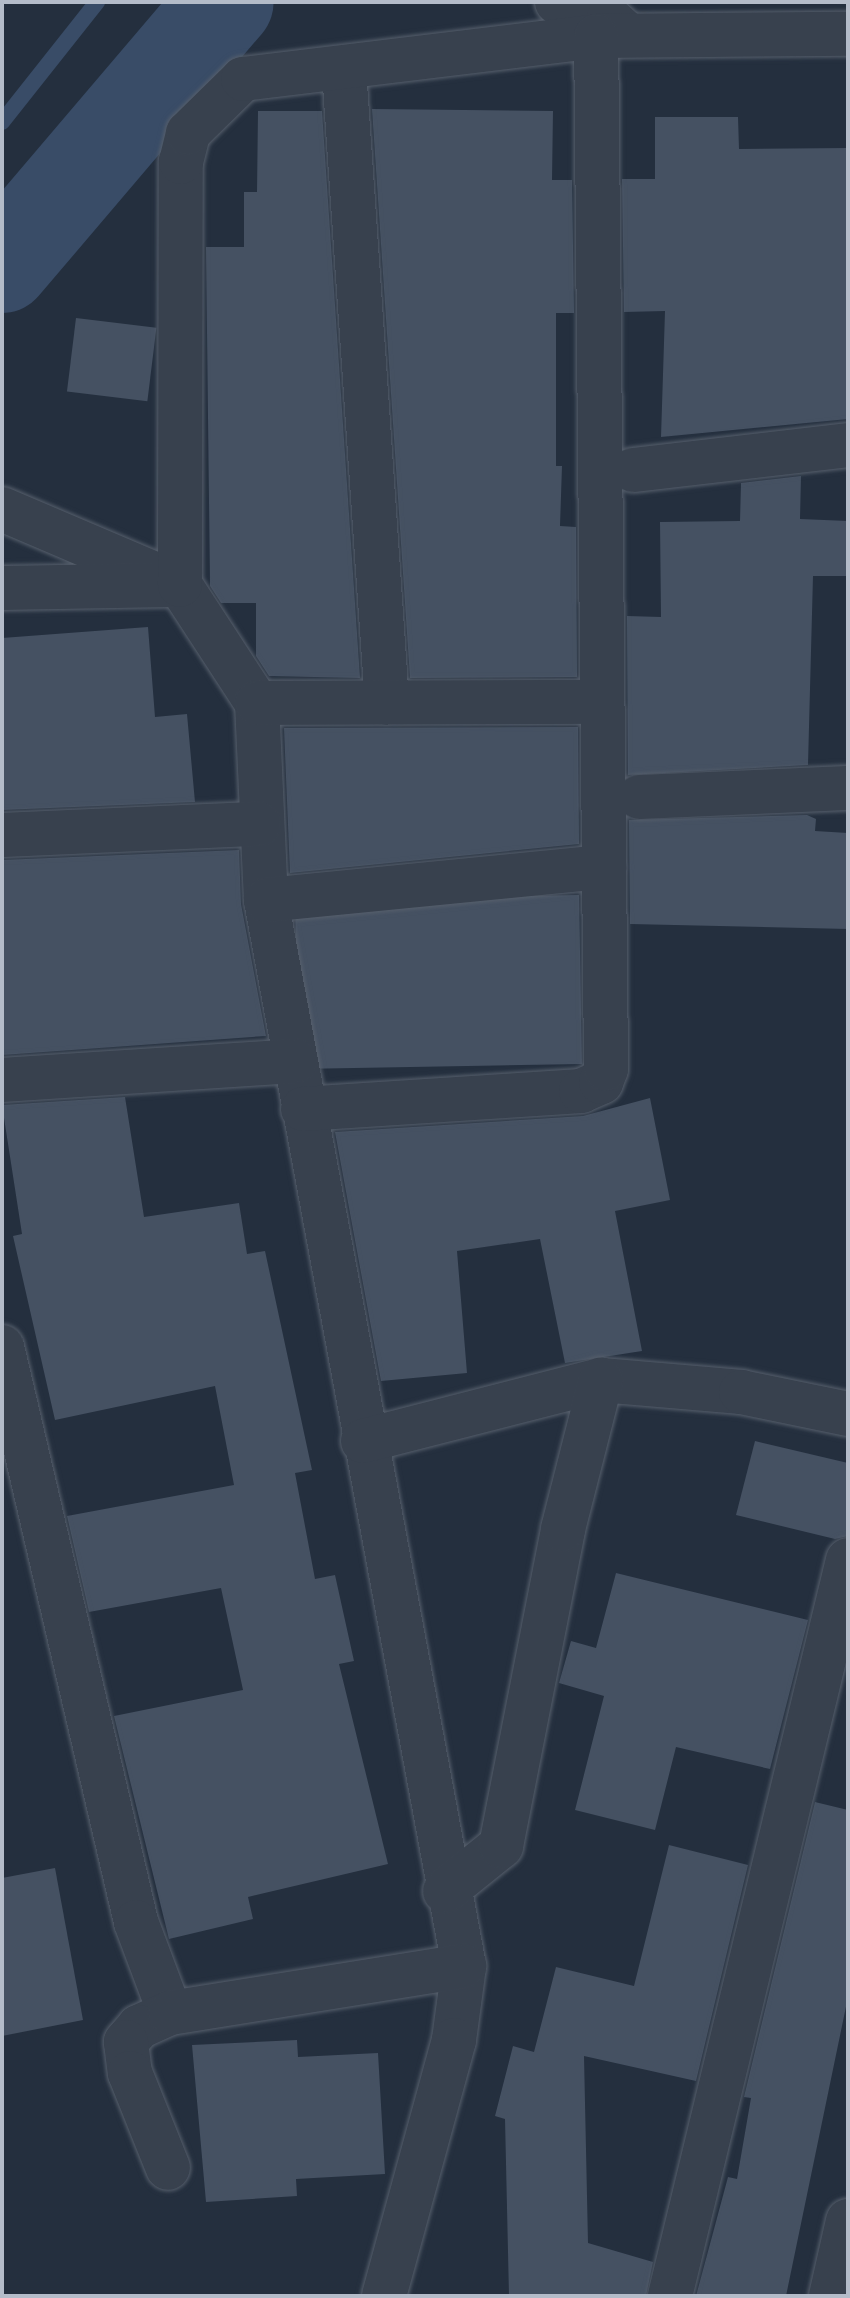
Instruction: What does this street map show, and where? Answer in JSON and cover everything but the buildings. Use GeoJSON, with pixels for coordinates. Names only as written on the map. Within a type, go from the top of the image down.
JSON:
{"type":"FeatureCollection","features":[{"type":"Feature","properties":{"kind":"street"},"geometry":{"type":"LineString","coordinates":[[303,1109],[581,1091],[601,1082],[606,1069],[599,702],[612,36],[609,18],[557,2]]}},
{"type":"Feature","properties":{"kind":"street"},"geometry":{"type":"LineString","coordinates":[[384,2296],[454,2040],[464,1966],[445,1891],[266,900],[259,824],[257,703],[180,585],[181,162],[188,133],[243,79],[273,71],[344,70],[612,36],[848,34]]}},
{"type":"Feature","properties":{"kind":"street"},"geometry":{"type":"LineString","coordinates":[[344,70],[387,703]]}},
{"type":"Feature","properties":{"kind":"street"},"geometry":{"type":"LineString","coordinates":[[633,470],[848,445]]}},
{"type":"Feature","properties":{"kind":"street"},"geometry":{"type":"LineString","coordinates":[[2,509],[180,585]]}},
{"type":"Feature","properties":{"kind":"street"},"geometry":{"type":"LineString","coordinates":[[2,588],[180,585]]}},
{"type":"Feature","properties":{"kind":"street"},"geometry":{"type":"LineString","coordinates":[[257,703],[599,702]]}},
{"type":"Feature","properties":{"kind":"street"},"geometry":{"type":"LineString","coordinates":[[639,797],[848,788]]}},
{"type":"Feature","properties":{"kind":"street"},"geometry":{"type":"LineString","coordinates":[[2,835],[259,824]]}},
{"type":"Feature","properties":{"kind":"street"},"geometry":{"type":"LineString","coordinates":[[266,900],[604,867]]}},
{"type":"Feature","properties":{"kind":"street"},"geometry":{"type":"LineString","coordinates":[[2,1080],[295,1061]]}},
{"type":"Feature","properties":{"kind":"street"},"geometry":{"type":"LineString","coordinates":[[2,1347],[136,1922],[170,2013]]}},
{"type":"Feature","properties":{"kind":"street"},"geometry":{"type":"LineString","coordinates":[[363,1441],[601,1380],[741,1392],[848,1414]]}},
{"type":"Feature","properties":{"kind":"street"},"geometry":{"type":"LineString","coordinates":[[445,1891],[501,1846],[563,1529],[601,1380]]}},
{"type":"Feature","properties":{"kind":"street"},"geometry":{"type":"LineString","coordinates":[[670,2296],[848,1560]]}},
{"type":"Feature","properties":{"kind":"street"},"geometry":{"type":"LineString","coordinates":[[168,2168],[130,2073],[126,2042],[139,2027],[170,2013],[464,1966]]}},
{"type":"Feature","properties":{"kind":"street"},"geometry":{"type":"LineString","coordinates":[[831,2296],[848,2221]]}},
{"type":"Feature","properties":{"kind":"waterway"},"geometry":{"type":"LineString","coordinates":[[2,122],[97,2]]}},
{"type":"Feature","properties":{"kind":"waterway"},"geometry":{"type":"LineString","coordinates":[[2,265],[226,2]]}}]}
